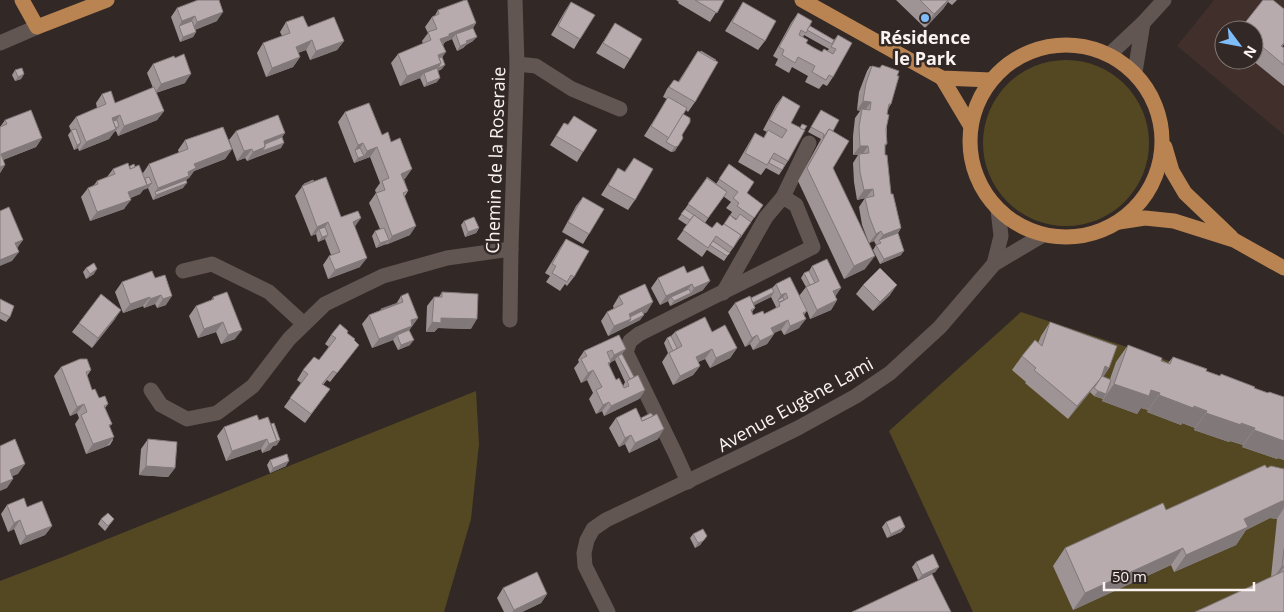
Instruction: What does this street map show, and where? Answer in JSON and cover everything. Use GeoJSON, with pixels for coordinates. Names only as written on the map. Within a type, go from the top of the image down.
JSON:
{"type":"FeatureCollection","features":[{"type":"Feature","properties":{"kind":"main road"},"geometry":{"type":"LineString","coordinates":[[22,0],[37,27],[107,0]]}},
{"type":"Feature","properties":{"kind":"main road"},"geometry":{"type":"LineString","coordinates":[[802,0],[942,78],[991,80]]}},
{"type":"Feature","properties":{"kind":"main road"},"geometry":{"type":"LineString","coordinates":[[1162,136],[1160,161],[1152,185],[1137,206],[1118,222],[1094,233],[1069,238],[1044,235],[1019,226],[998,210],[983,192],[973,170],[968,145],[970,124],[978,101],[991,80],[1015,58],[1046,46],[1078,44],[1110,54],[1135,72],[1149,91],[1159,113],[1162,136],[1172,171],[1185,192],[1234,240]]}},
{"type":"Feature","properties":{"kind":"main road"},"geometry":{"type":"LineString","coordinates":[[942,78],[970,124]]}},
{"type":"Feature","properties":{"kind":"main road"},"geometry":{"type":"LineString","coordinates":[[1118,222],[1145,218],[1174,221],[1234,240],[1284,268]]}},
{"type":"Feature","properties":{"kind":"street","name":"Chemin de la Roseraie"},"geometry":{"type":"LineString","coordinates":[[510,320],[517,64],[515,0]]}},
{"type":"Feature","properties":{"kind":"street"},"geometry":{"type":"LineString","coordinates":[[1110,54],[1164,0]]}},
{"type":"Feature","properties":{"kind":"street"},"geometry":{"type":"LineString","coordinates":[[1135,72],[1143,23]]}},
{"type":"Feature","properties":{"kind":"street"},"geometry":{"type":"LineString","coordinates":[[0,43],[37,27]]}},
{"type":"Feature","properties":{"kind":"street"},"geometry":{"type":"LineString","coordinates":[[517,64],[536,66],[572,89],[620,109]]}},
{"type":"Feature","properties":{"kind":"street"},"geometry":{"type":"LineString","coordinates":[[723,293],[766,217],[783,197],[808,143]]}},
{"type":"Feature","properties":{"kind":"street"},"geometry":{"type":"LineString","coordinates":[[688,482],[626,352],[630,341],[639,334],[813,247],[796,205],[783,197]]}},
{"type":"Feature","properties":{"kind":"street"},"geometry":{"type":"LineString","coordinates":[[994,264],[1001,236],[998,210]]}},
{"type":"Feature","properties":{"kind":"street"},"geometry":{"type":"LineString","coordinates":[[994,264],[1044,235]]}},
{"type":"Feature","properties":{"kind":"street"},"geometry":{"type":"LineString","coordinates":[[150,390],[161,405],[187,420],[216,413],[253,386],[289,339],[325,304],[383,276],[447,258],[511,249]]}},
{"type":"Feature","properties":{"kind":"street"},"geometry":{"type":"LineString","coordinates":[[184,271],[212,264],[269,292],[304,324]]}},
{"type":"Feature","properties":{"kind":"street","name":"Avenue Eugène Lami"},"geometry":{"type":"LineString","coordinates":[[608,612],[585,566],[584,553],[587,540],[593,529],[606,520],[798,428],[856,396],[890,373],[940,327],[994,264]]}},
{"type":"Feature","properties":{"kind":"shaded area"},"geometry":{"type":"Polygon","coordinates":[[[1214,0],[1284,0],[1284,135],[1177,46],[1214,0]]]}},
{"type":"Feature","properties":{"kind":"shaded area"},"geometry":{"type":"Polygon","coordinates":[[[1074,60],[1090,63],[1105,69],[1119,78],[1131,90],[1140,104],[1146,119],[1149,143],[1148,159],[1140,182],[1131,196],[1119,208],[1105,217],[1090,223],[1058,226],[1042,223],[1027,217],[1013,208],[1001,196],[992,182],[986,167],[983,135],[986,119],[992,104],[1001,90],[1013,78],[1027,69],[1042,63],[1074,60]]]}},
{"type":"Feature","properties":{"kind":"shaded area"},"geometry":{"type":"Polygon","coordinates":[[[1021,312],[1284,399],[1284,612],[973,612],[889,431],[1021,312]]]}},
{"type":"Feature","properties":{"kind":"shaded area"},"geometry":{"type":"Polygon","coordinates":[[[476,391],[479,444],[471,519],[444,612],[0,612],[0,581],[476,391]]]}},
{"type":"Feature","properties":{"kind":"building"},"geometry":{"type":"Polygon","coordinates":[[[198,0],[219,0],[223,12],[197,22],[195,16],[182,21],[177,8],[198,0]]]}},
{"type":"Feature","properties":{"kind":"building"},"geometry":{"type":"Polygon","coordinates":[[[467,0],[476,23],[440,39],[446,52],[438,55],[441,63],[407,76],[398,54],[431,40],[428,32],[437,29],[432,17],[439,14],[438,10],[467,0]]]}},
{"type":"Feature","properties":{"kind":"building"},"geometry":{"type":"Polygon","coordinates":[[[695,0],[724,0],[717,13],[695,0]]]}},
{"type":"Feature","properties":{"kind":"building"},"geometry":{"type":"Polygon","coordinates":[[[920,0],[948,0],[934,14],[920,0]]]}},
{"type":"Feature","properties":{"kind":"building"},"geometry":{"type":"Polygon","coordinates":[[[1263,0],[1273,0],[1284,9],[1284,43],[1281,46],[1284,48],[1284,65],[1264,48],[1264,20],[1247,20],[1263,0]]]}},
{"type":"Feature","properties":{"kind":"building"},"geometry":{"type":"Polygon","coordinates":[[[571,2],[595,15],[580,39],[558,26],[571,2]]]}},
{"type":"Feature","properties":{"kind":"building"},"geometry":{"type":"Polygon","coordinates":[[[743,2],[776,21],[765,41],[732,22],[743,2]]]}},
{"type":"Feature","properties":{"kind":"building"},"geometry":{"type":"Polygon","coordinates":[[[798,13],[812,21],[806,33],[801,30],[799,35],[808,40],[806,43],[814,48],[822,52],[824,49],[833,54],[836,49],[831,47],[838,35],[852,43],[833,77],[829,75],[826,80],[812,72],[815,66],[798,57],[795,63],[782,55],[784,50],[779,47],[798,13]]]}},
{"type":"Feature","properties":{"kind":"building"},"geometry":{"type":"Polygon","coordinates":[[[303,16],[308,27],[334,17],[344,41],[316,51],[312,40],[296,47],[300,57],[272,68],[263,43],[290,33],[286,22],[303,16]]]}},
{"type":"Feature","properties":{"kind":"building"},"geometry":{"type":"Polygon","coordinates":[[[192,21],[196,32],[183,37],[179,26],[192,21]]]}},
{"type":"Feature","properties":{"kind":"building"},"geometry":{"type":"Polygon","coordinates":[[[615,23],[642,39],[630,59],[603,43],[615,23]]]}},
{"type":"Feature","properties":{"kind":"building"},"geometry":{"type":"Polygon","coordinates":[[[810,26],[834,40],[832,44],[807,30],[810,26]]]}},
{"type":"Feature","properties":{"kind":"building"},"geometry":{"type":"Polygon","coordinates":[[[473,28],[477,37],[466,41],[467,43],[460,46],[456,34],[473,28]]]}},
{"type":"Feature","properties":{"kind":"building"},"geometry":{"type":"Polygon","coordinates":[[[698,51],[718,62],[695,102],[669,87],[674,80],[679,82],[698,51]]]}},
{"type":"Feature","properties":{"kind":"building"},"geometry":{"type":"Polygon","coordinates":[[[701,51],[716,60],[700,52],[701,51]]]}},
{"type":"Feature","properties":{"kind":"building"},"geometry":{"type":"Polygon","coordinates":[[[184,54],[191,74],[161,84],[153,64],[184,54]]]}},
{"type":"Feature","properties":{"kind":"building"},"geometry":{"type":"Polygon","coordinates":[[[442,57],[445,65],[438,68],[441,63],[439,58],[442,57]]]}},
{"type":"Feature","properties":{"kind":"building"},"geometry":{"type":"Polygon","coordinates":[[[882,65],[899,71],[887,114],[889,115],[886,129],[887,144],[885,144],[885,155],[887,155],[891,194],[893,194],[901,228],[883,235],[881,231],[876,234],[869,216],[865,198],[874,196],[873,189],[864,190],[859,154],[869,153],[868,146],[860,146],[859,127],[862,109],[870,110],[871,102],[863,101],[866,83],[872,66],[880,68],[882,65]]]}},
{"type":"Feature","properties":{"kind":"building"},"geometry":{"type":"Polygon","coordinates":[[[22,68],[24,74],[18,77],[15,70],[22,68]]]}},
{"type":"Feature","properties":{"kind":"building"},"geometry":{"type":"Polygon","coordinates":[[[437,68],[440,78],[427,83],[424,73],[437,68]]]}},
{"type":"Feature","properties":{"kind":"building"},"geometry":{"type":"Polygon","coordinates":[[[154,87],[164,111],[124,126],[120,115],[112,118],[116,129],[86,142],[76,117],[106,104],[102,94],[111,91],[115,103],[154,87]]]}},
{"type":"Feature","properties":{"kind":"building"},"geometry":{"type":"Polygon","coordinates":[[[783,96],[800,106],[791,123],[805,130],[788,161],[774,153],[767,165],[745,153],[755,133],[764,138],[768,130],[782,138],[787,130],[769,120],[783,96]]]}},
{"type":"Feature","properties":{"kind":"building"},"geometry":{"type":"Polygon","coordinates":[[[668,97],[687,108],[669,138],[651,126],[668,97]]]}},
{"type":"Feature","properties":{"kind":"building"},"geometry":{"type":"Polygon","coordinates":[[[369,103],[382,135],[388,132],[391,142],[400,138],[412,169],[401,174],[408,191],[403,193],[416,226],[392,236],[376,193],[385,190],[382,181],[389,178],[377,147],[367,151],[363,143],[358,145],[345,112],[369,103]]]}},
{"type":"Feature","properties":{"kind":"building"},"geometry":{"type":"Polygon","coordinates":[[[31,110],[42,138],[1,154],[5,165],[0,167],[0,127],[7,124],[5,120],[31,110]]]}},
{"type":"Feature","properties":{"kind":"building"},"geometry":{"type":"Polygon","coordinates":[[[821,110],[839,120],[833,131],[829,129],[823,138],[824,134],[811,127],[821,110]]]}},
{"type":"Feature","properties":{"kind":"building"},"geometry":{"type":"Polygon","coordinates":[[[683,114],[690,118],[690,122],[682,135],[683,138],[678,146],[675,147],[666,142],[683,114]]]}},
{"type":"Feature","properties":{"kind":"building"},"geometry":{"type":"Polygon","coordinates":[[[278,115],[285,133],[264,141],[265,147],[253,152],[252,149],[244,151],[236,131],[278,115]]]}},
{"type":"Feature","properties":{"kind":"building"},"geometry":{"type":"Polygon","coordinates":[[[574,116],[597,130],[583,152],[556,136],[564,123],[568,125],[574,116]]]}},
{"type":"Feature","properties":{"kind":"building"},"geometry":{"type":"Polygon","coordinates":[[[117,120],[119,126],[116,128],[113,121],[117,120]]]}},
{"type":"Feature","properties":{"kind":"building"},"geometry":{"type":"Polygon","coordinates":[[[802,124],[807,126],[804,130],[800,128],[802,124]]]}},
{"type":"Feature","properties":{"kind":"building"},"geometry":{"type":"Polygon","coordinates":[[[223,127],[232,149],[194,164],[196,168],[188,172],[189,176],[158,188],[149,164],[188,149],[185,140],[223,127]]]}},
{"type":"Feature","properties":{"kind":"building"},"geometry":{"type":"Polygon","coordinates":[[[76,129],[81,143],[77,145],[71,130],[76,129]]]}},
{"type":"Feature","properties":{"kind":"building"},"geometry":{"type":"Polygon","coordinates":[[[829,129],[849,141],[833,168],[875,256],[854,266],[807,168],[829,129]]]}},
{"type":"Feature","properties":{"kind":"building"},"geometry":{"type":"Polygon","coordinates":[[[282,137],[284,143],[262,151],[265,144],[282,137]]]}},
{"type":"Feature","properties":{"kind":"building"},"geometry":{"type":"Polygon","coordinates":[[[360,148],[364,156],[358,158],[355,150],[360,148]]]}},
{"type":"Feature","properties":{"kind":"building"},"geometry":{"type":"Polygon","coordinates":[[[634,158],[653,169],[635,200],[608,185],[618,168],[625,172],[634,158]]]}},
{"type":"Feature","properties":{"kind":"building"},"geometry":{"type":"Polygon","coordinates":[[[771,158],[785,165],[782,170],[769,163],[771,158]]]}},
{"type":"Feature","properties":{"kind":"building"},"geometry":{"type":"Polygon","coordinates":[[[128,163],[130,169],[139,165],[147,185],[128,192],[131,200],[97,212],[88,188],[98,184],[97,181],[115,174],[113,169],[128,163]]]}},
{"type":"Feature","properties":{"kind":"building"},"geometry":{"type":"Polygon","coordinates":[[[729,164],[754,182],[747,193],[763,205],[754,218],[737,206],[739,203],[733,198],[738,192],[719,179],[729,164]]]}},
{"type":"Feature","properties":{"kind":"building"},"geometry":{"type":"Polygon","coordinates":[[[149,177],[152,183],[147,185],[145,178],[149,177]]]}},
{"type":"Feature","properties":{"kind":"building"},"geometry":{"type":"Polygon","coordinates":[[[326,177],[341,217],[358,211],[361,218],[353,222],[367,258],[335,270],[329,256],[340,252],[328,222],[317,227],[302,186],[326,177]]]}},
{"type":"Feature","properties":{"kind":"building"},"geometry":{"type":"Polygon","coordinates":[[[707,178],[727,192],[708,218],[688,204],[707,178]]]}},
{"type":"Feature","properties":{"kind":"building"},"geometry":{"type":"Polygon","coordinates":[[[186,180],[187,183],[156,195],[155,192],[186,180]]]}},
{"type":"Feature","properties":{"kind":"building"},"geometry":{"type":"Polygon","coordinates":[[[583,197],[604,209],[589,234],[568,222],[583,197]]]}},
{"type":"Feature","properties":{"kind":"building"},"geometry":{"type":"Polygon","coordinates":[[[9,207],[23,240],[15,243],[19,252],[0,260],[0,211],[9,207]]]}},
{"type":"Feature","properties":{"kind":"building"},"geometry":{"type":"Polygon","coordinates":[[[685,209],[694,215],[690,220],[681,214],[685,209]]]}},
{"type":"Feature","properties":{"kind":"building"},"geometry":{"type":"Polygon","coordinates":[[[740,214],[751,222],[740,238],[741,235],[724,224],[730,215],[736,220],[740,214]]]}},
{"type":"Feature","properties":{"kind":"building"},"geometry":{"type":"Polygon","coordinates":[[[694,215],[712,228],[717,222],[722,226],[724,224],[741,235],[733,248],[716,236],[708,248],[683,230],[694,215]]]}},
{"type":"Feature","properties":{"kind":"building"},"geometry":{"type":"Polygon","coordinates":[[[474,217],[479,228],[468,232],[464,221],[474,217]]]}},
{"type":"Feature","properties":{"kind":"building"},"geometry":{"type":"Polygon","coordinates":[[[325,227],[328,235],[322,237],[319,229],[325,227]]]}},
{"type":"Feature","properties":{"kind":"building"},"geometry":{"type":"Polygon","coordinates":[[[384,228],[389,240],[380,243],[375,231],[384,228]]]}},
{"type":"Feature","properties":{"kind":"building"},"geometry":{"type":"Polygon","coordinates":[[[898,233],[904,251],[884,259],[876,245],[881,243],[879,240],[898,233]]]}},
{"type":"Feature","properties":{"kind":"building"},"geometry":{"type":"Polygon","coordinates":[[[566,239],[589,251],[574,277],[571,275],[567,282],[552,273],[556,266],[552,264],[566,239]]]}},
{"type":"Feature","properties":{"kind":"building"},"geometry":{"type":"Polygon","coordinates":[[[713,241],[730,253],[727,256],[710,245],[713,241]]]}},
{"type":"Feature","properties":{"kind":"building"},"geometry":{"type":"Polygon","coordinates":[[[827,259],[841,288],[833,291],[837,300],[817,310],[806,287],[819,281],[812,266],[827,259]]]}},
{"type":"Feature","properties":{"kind":"building"},"geometry":{"type":"Polygon","coordinates":[[[94,263],[97,269],[90,274],[86,268],[94,263]]]}},
{"type":"Feature","properties":{"kind":"building"},"geometry":{"type":"Polygon","coordinates":[[[684,266],[687,273],[703,266],[710,281],[694,288],[692,284],[666,296],[658,278],[684,266]]]}},
{"type":"Feature","properties":{"kind":"building"},"geometry":{"type":"Polygon","coordinates":[[[880,268],[897,285],[880,302],[863,285],[880,268]]]}},
{"type":"Feature","properties":{"kind":"building"},"geometry":{"type":"Polygon","coordinates":[[[152,271],[155,278],[165,275],[172,296],[163,299],[161,295],[150,299],[150,297],[130,304],[122,282],[152,271]]]}},
{"type":"Feature","properties":{"kind":"building"},"geometry":{"type":"Polygon","coordinates":[[[809,271],[815,283],[810,285],[804,273],[809,271]]]}},
{"type":"Feature","properties":{"kind":"building"},"geometry":{"type":"Polygon","coordinates":[[[790,277],[807,311],[803,313],[806,319],[790,326],[788,320],[771,328],[774,334],[760,341],[757,335],[752,338],[735,303],[750,296],[755,308],[751,310],[753,315],[763,311],[764,314],[780,306],[779,303],[788,298],[786,293],[781,295],[776,284],[790,277]]]}},
{"type":"Feature","properties":{"kind":"building"},"geometry":{"type":"Polygon","coordinates":[[[645,284],[653,302],[629,314],[631,319],[614,326],[607,312],[623,304],[619,296],[645,284]]]}},
{"type":"Feature","properties":{"kind":"building"},"geometry":{"type":"Polygon","coordinates":[[[772,288],[774,292],[753,303],[751,298],[772,288]]]}},
{"type":"Feature","properties":{"kind":"building"},"geometry":{"type":"Polygon","coordinates":[[[689,289],[691,293],[674,301],[671,297],[689,289]]]}},
{"type":"Feature","properties":{"kind":"building"},"geometry":{"type":"Polygon","coordinates":[[[227,292],[242,330],[228,335],[223,322],[204,329],[196,306],[227,292]]]}},
{"type":"Feature","properties":{"kind":"building"},"geometry":{"type":"Polygon","coordinates":[[[442,292],[478,294],[477,319],[441,318],[441,323],[432,322],[434,297],[442,297],[442,292]]]}},
{"type":"Feature","properties":{"kind":"building"},"geometry":{"type":"Polygon","coordinates":[[[408,293],[418,318],[411,320],[412,326],[379,339],[369,315],[403,302],[401,296],[408,293]]]}},
{"type":"Feature","properties":{"kind":"building"},"geometry":{"type":"Polygon","coordinates":[[[101,294],[121,310],[98,338],[79,323],[101,294]]]}},
{"type":"Feature","properties":{"kind":"building"},"geometry":{"type":"Polygon","coordinates":[[[0,299],[14,306],[10,317],[0,312],[0,299]]]}},
{"type":"Feature","properties":{"kind":"building"},"geometry":{"type":"Polygon","coordinates":[[[642,311],[644,315],[628,323],[631,319],[630,317],[642,311]]]}},
{"type":"Feature","properties":{"kind":"building"},"geometry":{"type":"Polygon","coordinates":[[[705,317],[712,332],[725,325],[737,348],[716,358],[712,349],[696,357],[700,366],[680,376],[669,353],[682,346],[675,332],[705,317]]]}},
{"type":"Feature","properties":{"kind":"building"},"geometry":{"type":"Polygon","coordinates":[[[1050,322],[1117,346],[1109,368],[1105,366],[1101,378],[1077,406],[1034,370],[1036,368],[1022,356],[1035,340],[1042,346],[1050,322]]]}},
{"type":"Feature","properties":{"kind":"building"},"geometry":{"type":"Polygon","coordinates":[[[340,324],[359,345],[337,373],[333,371],[322,384],[330,389],[311,414],[290,398],[308,374],[303,370],[314,357],[319,360],[336,338],[331,335],[340,324]]]}},
{"type":"Feature","properties":{"kind":"building"},"geometry":{"type":"Polygon","coordinates":[[[409,330],[414,340],[401,345],[397,335],[409,330]]]}},
{"type":"Feature","properties":{"kind":"building"},"geometry":{"type":"Polygon","coordinates":[[[619,335],[626,349],[614,355],[612,350],[607,352],[611,362],[608,363],[616,380],[619,378],[624,388],[629,386],[627,381],[638,375],[645,390],[611,406],[609,402],[603,405],[596,390],[602,387],[593,370],[588,373],[581,359],[587,356],[584,351],[619,335]]]}},
{"type":"Feature","properties":{"kind":"building"},"geometry":{"type":"Polygon","coordinates":[[[671,336],[677,348],[673,351],[667,338],[671,336]]]}},
{"type":"Feature","properties":{"kind":"building"},"geometry":{"type":"Polygon","coordinates":[[[1128,345],[1162,358],[1161,361],[1170,364],[1173,357],[1207,369],[1206,371],[1220,376],[1221,374],[1254,388],[1284,397],[1284,441],[1254,430],[1255,428],[1206,413],[1207,411],[1194,406],[1193,408],[1159,395],[1160,393],[1151,390],[1149,396],[1114,384],[1128,345]]]}},
{"type":"Feature","properties":{"kind":"building"},"geometry":{"type":"Polygon","coordinates":[[[622,354],[634,377],[630,379],[618,356],[622,354]]]}},
{"type":"Feature","properties":{"kind":"building"},"geometry":{"type":"Polygon","coordinates":[[[80,359],[87,359],[91,370],[86,372],[92,390],[95,389],[99,398],[105,396],[108,404],[104,406],[112,424],[109,425],[114,437],[93,444],[81,415],[87,412],[84,404],[77,407],[61,367],[80,359]]]}},
{"type":"Feature","properties":{"kind":"building"},"geometry":{"type":"Polygon","coordinates":[[[1102,376],[1111,380],[1106,394],[1094,388],[1102,376]]]}},
{"type":"Feature","properties":{"kind":"building"},"geometry":{"type":"Polygon","coordinates":[[[636,408],[642,421],[657,414],[664,429],[635,443],[631,435],[625,438],[616,418],[636,408]]]}},
{"type":"Feature","properties":{"kind":"building"},"geometry":{"type":"Polygon","coordinates":[[[651,413],[653,416],[642,421],[641,418],[651,413]]]}},
{"type":"Feature","properties":{"kind":"building"},"geometry":{"type":"Polygon","coordinates":[[[257,415],[259,420],[268,417],[277,441],[269,444],[267,439],[232,451],[224,427],[257,415]]]}},
{"type":"Feature","properties":{"kind":"building"},"geometry":{"type":"Polygon","coordinates":[[[274,423],[280,440],[277,441],[271,424],[274,423]]]}},
{"type":"Feature","properties":{"kind":"building"},"geometry":{"type":"Polygon","coordinates":[[[15,439],[25,464],[10,470],[13,479],[0,484],[0,446],[15,439]]]}},
{"type":"Feature","properties":{"kind":"building"},"geometry":{"type":"Polygon","coordinates":[[[148,439],[177,442],[175,468],[146,466],[148,439]]]}},
{"type":"Feature","properties":{"kind":"building"},"geometry":{"type":"Polygon","coordinates":[[[287,454],[289,461],[273,468],[270,460],[287,454]]]}},
{"type":"Feature","properties":{"kind":"building"},"geometry":{"type":"Polygon","coordinates":[[[1265,465],[1267,468],[1271,466],[1284,469],[1284,501],[1244,519],[1248,527],[1186,555],[1183,548],[1085,593],[1065,548],[1163,503],[1166,510],[1265,465]]]}},
{"type":"Feature","properties":{"kind":"building"},"geometry":{"type":"Polygon","coordinates":[[[24,498],[27,507],[42,501],[52,526],[26,536],[20,520],[14,523],[7,505],[24,498]]]}},
{"type":"Feature","properties":{"kind":"building"},"geometry":{"type":"Polygon","coordinates":[[[108,513],[114,519],[108,526],[101,519],[108,513]]]}},
{"type":"Feature","properties":{"kind":"building"},"geometry":{"type":"Polygon","coordinates":[[[900,516],[905,527],[891,534],[886,522],[900,516]]]}},
{"type":"Feature","properties":{"kind":"building"},"geometry":{"type":"Polygon","coordinates":[[[703,529],[707,536],[698,543],[693,534],[703,529]]]}},
{"type":"Feature","properties":{"kind":"building"},"geometry":{"type":"Polygon","coordinates":[[[1284,549],[1284,566],[1282,566],[1284,549]]]}},
{"type":"Feature","properties":{"kind":"building"},"geometry":{"type":"Polygon","coordinates":[[[933,554],[939,567],[922,575],[916,562],[933,554]]]}},
{"type":"Feature","properties":{"kind":"building"},"geometry":{"type":"Polygon","coordinates":[[[1284,571],[1284,612],[1195,612],[1284,571]]]}},
{"type":"Feature","properties":{"kind":"building"},"geometry":{"type":"Polygon","coordinates":[[[537,572],[547,594],[514,610],[503,588],[537,572]]]}},
{"type":"Feature","properties":{"kind":"building"},"geometry":{"type":"Polygon","coordinates":[[[932,574],[951,612],[852,612],[932,574]]]}},
{"type":"Feature","properties":{"kind":"place","name":"Résidence le Park"},"geometry":{"type":"Point","coordinates":[925,18]}}]}
